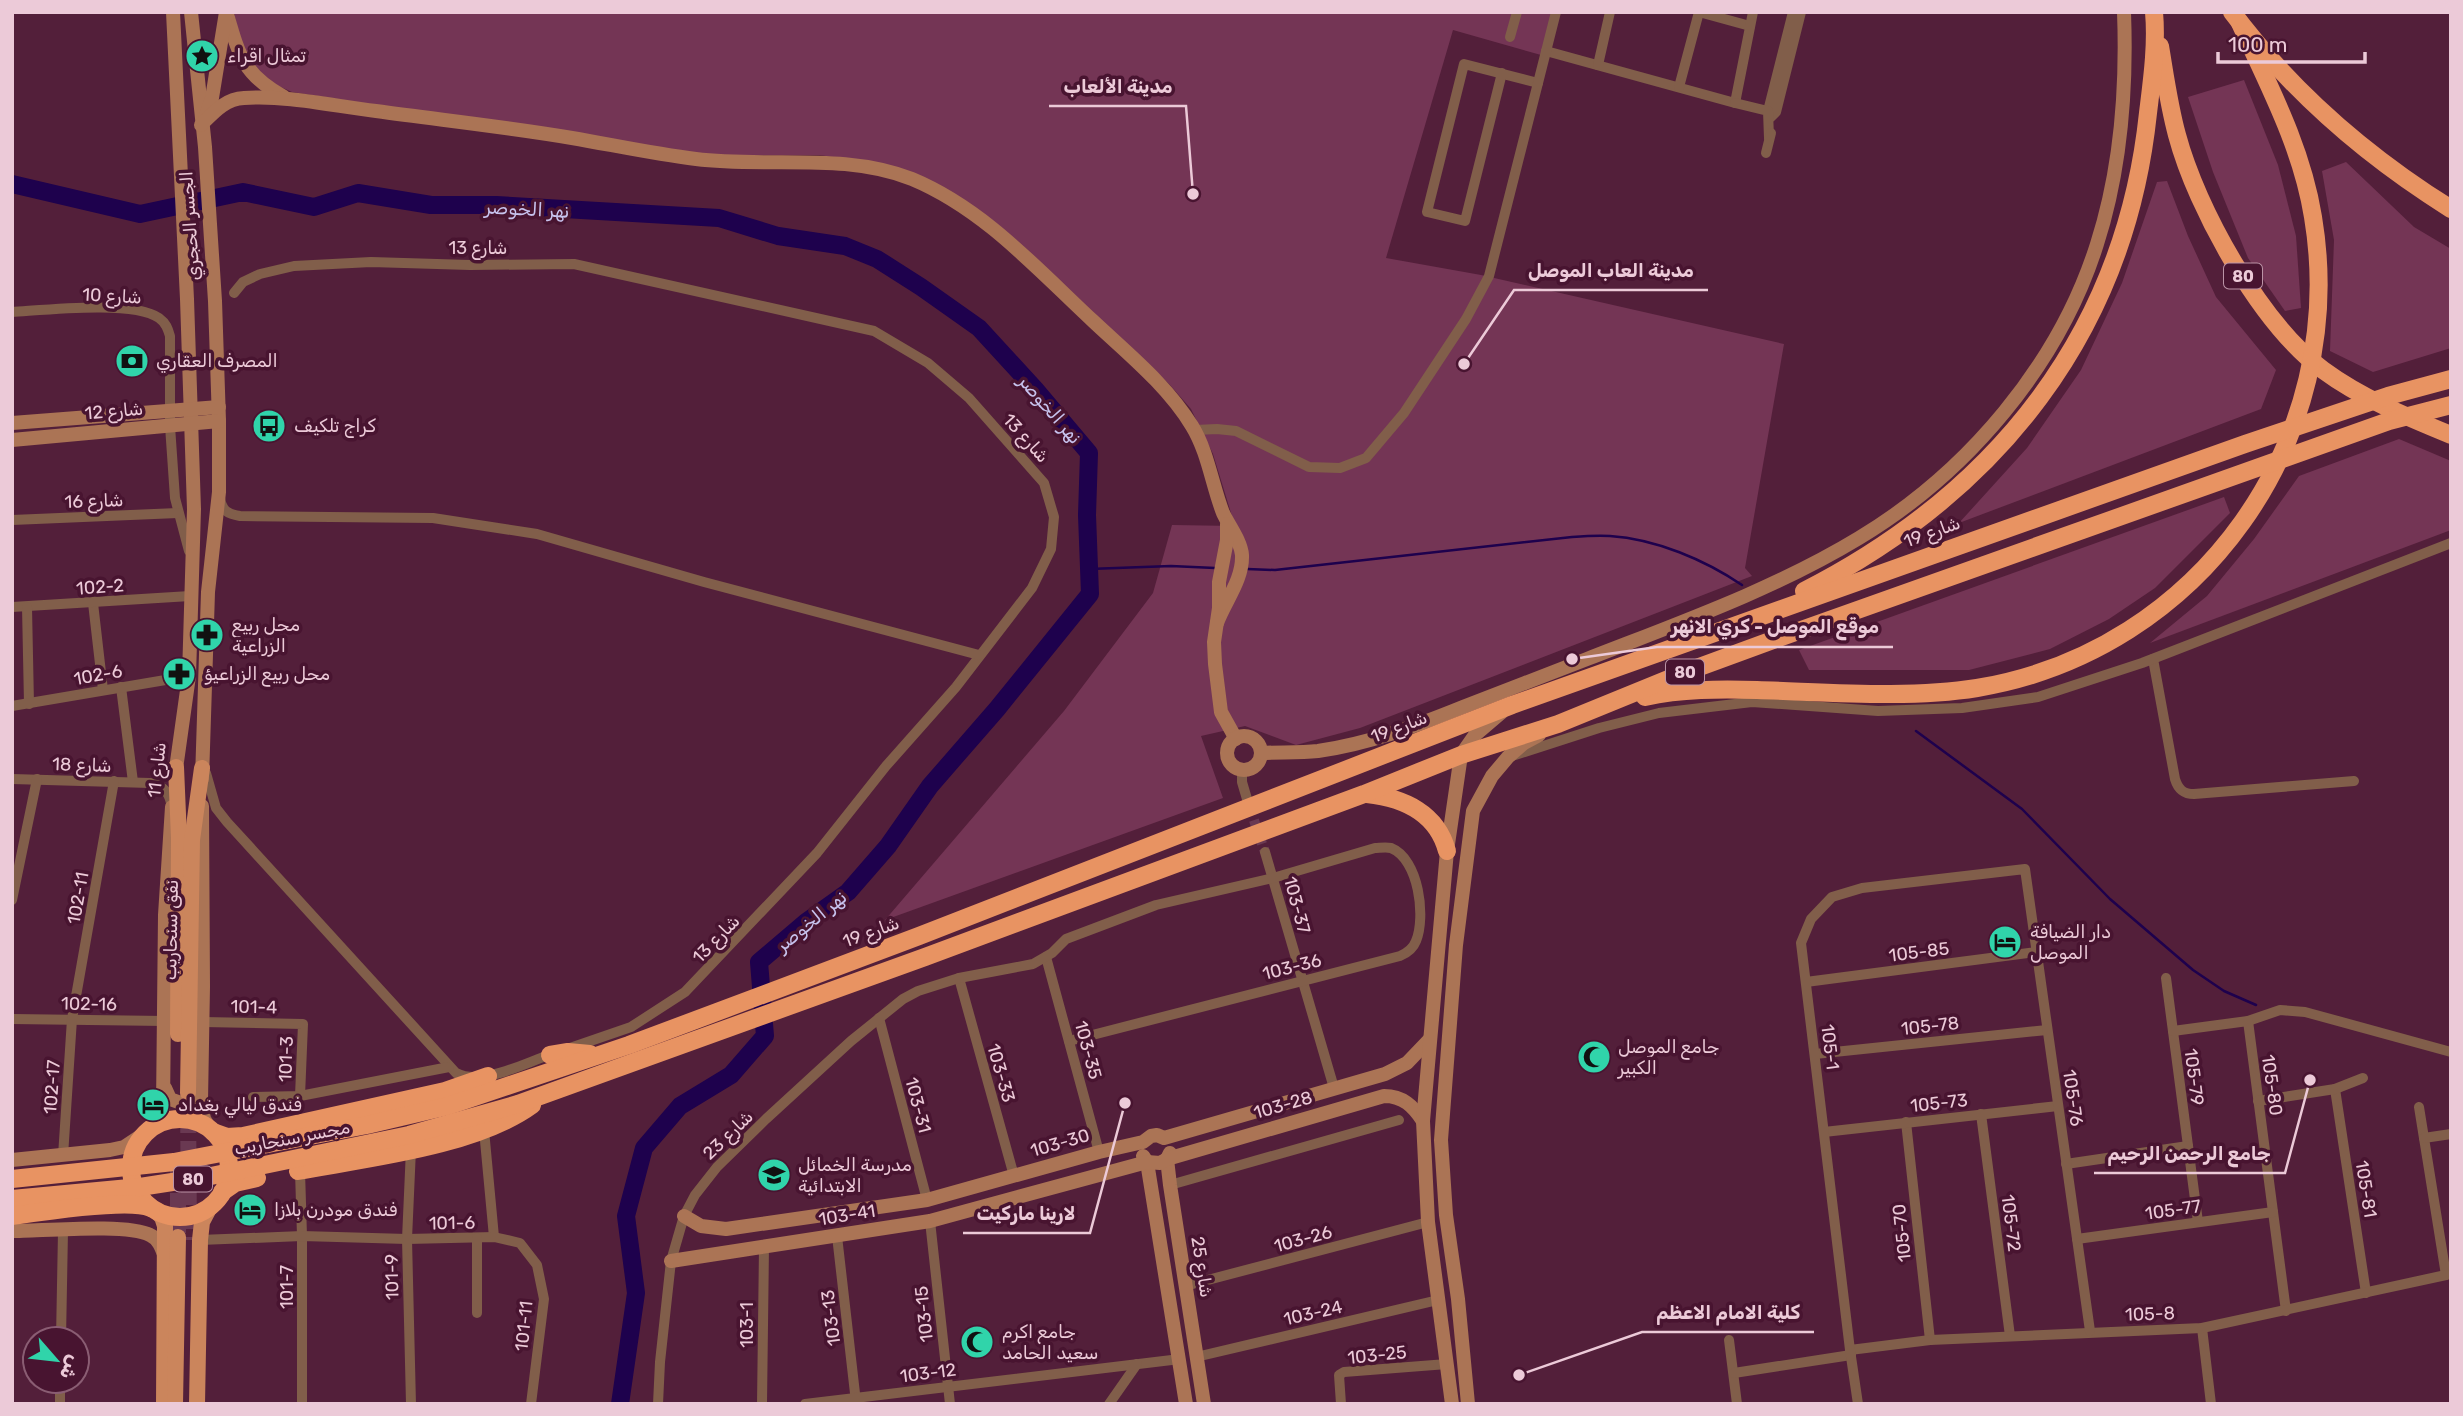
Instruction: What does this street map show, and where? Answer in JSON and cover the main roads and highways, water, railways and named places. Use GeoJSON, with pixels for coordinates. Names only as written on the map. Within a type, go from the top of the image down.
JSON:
{"type":"FeatureCollection","features":[{"type":"Feature","properties":{"kind":"highway"},"geometry":{"type":"LineString","coordinates":[[2236,18],[2304,96],[2333,123],[2392,170],[2451,209]]}},
{"type":"Feature","properties":{"kind":"highway"},"geometry":{"type":"LineString","coordinates":[[1597,709],[1655,695],[1704,690],[1920,693],[1974,689],[2029,675],[2084,654],[2137,625],[2159,609],[2209,562],[2254,506],[2288,443],[2308,379],[2319,294],[2313,216],[2295,145],[2236,18]]}},
{"type":"Feature","properties":{"kind":"highway"},"geometry":{"type":"LineString","coordinates":[[1737,624],[1851,566],[1916,524],[1972,476],[2019,426],[2045,391],[2080,336],[2104,289],[2118,253],[2139,179],[2145,146],[2155,19]]}},
{"type":"Feature","properties":{"kind":"highway","name":"80"},"geometry":{"type":"LineString","coordinates":[[2155,19],[2177,137],[2191,175],[2225,246],[2267,314],[2292,344],[2343,384],[2451,435]]}},
{"type":"Feature","properties":{"kind":"highway","name":"شارع 19"},"geometry":{"type":"LineString","coordinates":[[367,1125],[448,1107],[629,1045],[919,936],[1512,705],[2245,444],[2388,396],[2451,379]]}},
{"type":"Feature","properties":{"kind":"highway","name":"80"},"geometry":{"type":"LineString","coordinates":[[558,1090],[925,957],[1364,794],[1461,755],[1558,724],[1773,640],[2389,421],[2451,405]]}},
{"type":"Feature","properties":{"kind":"highway"},"geometry":{"type":"LineString","coordinates":[[1614,649],[1619,667]]}},
{"type":"Feature","properties":{"kind":"highway"},"geometry":{"type":"LineString","coordinates":[[1364,794],[1392,798],[1417,809],[1437,827],[1447,851]]}},
{"type":"Feature","properties":{"kind":"highway"},"geometry":{"type":"LineString","coordinates":[[550,1055],[607,1052]]}},
{"type":"Feature","properties":{"kind":"highway"},"geometry":{"type":"LineString","coordinates":[[154,1209],[138,1193],[131,1177],[133,1151],[147,1131],[164,1121],[181,1118],[198,1122],[227,1138],[243,1136],[444,1091],[488,1076]]}},
{"type":"Feature","properties":{"kind":"highway"},"geometry":{"type":"LineString","coordinates":[[12,1216],[134,1204],[169,1216],[189,1216],[202,1212],[240,1182],[411,1149],[484,1130],[511,1120],[558,1090]]}},
{"type":"Feature","properties":{"kind":"highway","name":"مجسر سنحاريب"},"geometry":{"type":"LineString","coordinates":[[12,1199],[174,1182],[372,1143],[456,1123],[558,1090]]}},
{"type":"Feature","properties":{"kind":"highway","name":"مجسر سنحاريب"},"geometry":{"type":"LineString","coordinates":[[12,1179],[174,1162],[367,1125]]}},
{"type":"Feature","properties":{"kind":"highway"},"geometry":{"type":"LineString","coordinates":[[212,1131],[223,1145],[229,1162],[227,1180],[217,1198]]}},
{"type":"Feature","properties":{"kind":"main road","name":"الجسر الحجري"},"geometry":{"type":"LineString","coordinates":[[173,12],[191,417]]}},
{"type":"Feature","properties":{"kind":"main road","name":"الجسر الحجري"},"geometry":{"type":"LineString","coordinates":[[191,12],[205,147],[219,414]]}},
{"type":"Feature","properties":{"kind":"main road"},"geometry":{"type":"LineString","coordinates":[[201,125],[212,98],[226,12]]}},
{"type":"Feature","properties":{"kind":"main road"},"geometry":{"type":"LineString","coordinates":[[226,12],[236,48],[246,67],[259,82],[288,100]]}},
{"type":"Feature","properties":{"kind":"main road"},"geometry":{"type":"LineString","coordinates":[[1261,753],[1318,751],[1401,732],[1614,649],[1782,579],[1860,538],[1930,487],[1965,456],[2022,389],[2065,318],[2082,283],[2107,209],[2120,140],[2126,58],[2124,12]]}},
{"type":"Feature","properties":{"kind":"main road"},"geometry":{"type":"LineString","coordinates":[[201,125],[232,100],[246,97],[288,100],[510,129],[695,159],[743,163],[813,162],[862,167],[907,177],[947,196],[1005,239],[1142,367],[1169,394],[1195,430],[1226,519],[1240,546],[1242,559],[1236,585],[1217,623]]}},
{"type":"Feature","properties":{"kind":"main road"},"geometry":{"type":"LineString","coordinates":[[212,1131],[202,1112],[202,768],[208,592],[219,492],[219,414]]}},
{"type":"Feature","properties":{"kind":"main road","name":"شارع 12"},"geometry":{"type":"LineString","coordinates":[[12,440],[219,414]]}},
{"type":"Feature","properties":{"kind":"main road","name":"شارع 11"},"geometry":{"type":"LineString","coordinates":[[147,1131],[176,1091],[165,1021],[165,915],[172,809],[189,676],[194,509],[191,417]]}},
{"type":"Feature","properties":{"kind":"main road","name":"شارع 12"},"geometry":{"type":"LineString","coordinates":[[12,424],[169,419]]}},
{"type":"Feature","properties":{"kind":"main road"},"geometry":{"type":"LineString","coordinates":[[1226,519],[1226,552],[1219,582],[1214,642],[1221,712],[1236,738]]}},
{"type":"Feature","properties":{"kind":"main road"},"geometry":{"type":"LineString","coordinates":[[1452,1404],[1428,1222],[1423,1121],[1429,1040],[1447,851],[1461,755],[1475,735],[1512,705]]}},
{"type":"Feature","properties":{"kind":"main road"},"geometry":{"type":"LineString","coordinates":[[1468,1404],[1458,1299],[1446,1215],[1441,1140],[1456,945],[1473,811],[1492,776],[1508,757],[1524,743],[1558,724]]}},
{"type":"Feature","properties":{"kind":"main road"},"geometry":{"type":"LineString","coordinates":[[1243,737],[1253,739],[1261,753],[1253,768],[1242,770],[1232,766],[1227,755],[1236,738],[1243,737]]}},
{"type":"Feature","properties":{"kind":"main road","name":"نفق سنحاريب"},"geometry":{"type":"LineString","coordinates":[[176,1091],[179,838],[177,763]]}},
{"type":"Feature","properties":{"kind":"main road","name":"نفق سنحاريب"},"geometry":{"type":"LineString","coordinates":[[176,1091],[192,840],[202,768]]}},
{"type":"Feature","properties":{"kind":"main road"},"geometry":{"type":"LineString","coordinates":[[1453,806],[1473,811]]}},
{"type":"Feature","properties":{"kind":"main road","name":"103-30"},"geometry":{"type":"LineString","coordinates":[[684,1216],[701,1226],[717,1229],[927,1200],[1143,1142],[1154,1135],[1164,1138],[1385,1074],[1414,1058],[1429,1040]]}},
{"type":"Feature","properties":{"kind":"main road"},"geometry":{"type":"LineString","coordinates":[[176,1091],[170,1099],[186,1103],[195,1098],[202,1084]]}},
{"type":"Feature","properties":{"kind":"main road","name":"103-28"},"geometry":{"type":"LineString","coordinates":[[1147,1162],[1157,1164],[1384,1096],[1396,1097],[1408,1103],[1423,1121]]}},
{"type":"Feature","properties":{"kind":"main road"},"geometry":{"type":"LineString","coordinates":[[12,1160],[124,1147],[147,1131]]}},
{"type":"Feature","properties":{"kind":"main road","name":"شارع 25"},"geometry":{"type":"LineString","coordinates":[[1164,1138],[1170,1149],[1167,1159],[1170,1185],[1204,1404]]}},
{"type":"Feature","properties":{"kind":"main road"},"geometry":{"type":"LineString","coordinates":[[1143,1142],[1141,1152],[1147,1162],[1186,1404]]}},
{"type":"Feature","properties":{"kind":"main road","name":"103-41"},"geometry":{"type":"LineString","coordinates":[[671,1261],[930,1222],[1147,1162]]}},
{"type":"Feature","properties":{"kind":"main road"},"geometry":{"type":"LineString","coordinates":[[175,1404],[189,1239],[217,1198]]}},
{"type":"Feature","properties":{"kind":"main road"},"geometry":{"type":"LineString","coordinates":[[154,1209],[164,1221],[164,1404]]}},
{"type":"Feature","properties":{"kind":"main road"},"geometry":{"type":"LineString","coordinates":[[795,1219],[798,1241]]}},
{"type":"Feature","properties":{"kind":"main road"},"geometry":{"type":"LineString","coordinates":[[12,1231],[139,1231],[155,1238],[165,1257]]}},
{"type":"Feature","properties":{"kind":"main road"},"geometry":{"type":"LineString","coordinates":[[165,1257],[166,1245],[172,1236],[186,1232],[199,1241],[197,1404]]}},
{"type":"Feature","properties":{"kind":"main road"},"geometry":{"type":"LineString","coordinates":[[189,1239],[200,1257]]}},
{"type":"Feature","properties":{"kind":"main road"},"geometry":{"type":"LineString","coordinates":[[188,1404],[189,1239]]}},
{"type":"Feature","properties":{"kind":"waterway","name":"نهر الخوصر"},"geometry":{"type":"LineString","coordinates":[[12,184],[140,214],[243,192],[314,207],[358,193],[431,205],[496,205],[719,218],[778,236],[845,246],[877,259],[979,328],[1089,453],[1087,515],[1090,594],[997,709],[930,786],[888,846],[848,892],[806,922],[759,962],[765,1036],[731,1075],[680,1106],[644,1148],[626,1216],[636,1293],[620,1404]]}},
{"type":"Feature","properties":{"kind":"waterway"},"geometry":{"type":"LineString","coordinates":[[1247,569],[1275,570],[1572,537],[1605,536],[1645,541],[1679,552],[1742,585]]}},
{"type":"Feature","properties":{"kind":"waterway"},"geometry":{"type":"LineString","coordinates":[[1089,569],[1171,566],[1215,568]]}},
{"type":"Feature","properties":{"kind":"waterway"},"geometry":{"type":"LineString","coordinates":[[1916,731],[2022,809],[2110,899],[2193,970],[2224,991],[2256,1005]]}},
{"type":"Feature","properties":{"kind":"tunnel"},"geometry":{"type":"LineString","coordinates":[[1249,806],[1265,852]]}},
{"type":"Feature","properties":{"kind":"tunnel"},"geometry":{"type":"LineString","coordinates":[[188,1093],[189,1240]]}},
{"type":"Feature","properties":{"kind":"tunnel"},"geometry":{"type":"LineString","coordinates":[[178,1169],[178,1237]]}},
{"type":"Feature","properties":{"kind":"place","name":"تمثال اقراء"},"geometry":{"type":"Point","coordinates":[202,56]}},
{"type":"Feature","properties":{"kind":"place","name":"مدينة الألعاب"},"geometry":{"type":"Point","coordinates":[1193,194]}},
{"type":"Feature","properties":{"kind":"place","name":"المصرف العقاري"},"geometry":{"type":"Point","coordinates":[132,361]}},
{"type":"Feature","properties":{"kind":"place","name":"مدينة العاب الموصل"},"geometry":{"type":"Point","coordinates":[1464,364]}},
{"type":"Feature","properties":{"kind":"place","name":"كراج تلكيف"},"geometry":{"type":"Point","coordinates":[269,426]}},
{"type":"Feature","properties":{"kind":"place","name":"محل ربيع الزراعية"},"geometry":{"type":"Point","coordinates":[207,635]}},
{"type":"Feature","properties":{"kind":"place","name":"موقع الموصل - كري الانهر"},"geometry":{"type":"Point","coordinates":[1572,659]}},
{"type":"Feature","properties":{"kind":"place","name":"محل ربيع الزراعيؤ"},"geometry":{"type":"Point","coordinates":[179,674]}},
{"type":"Feature","properties":{"kind":"place","name":"دار الضيافة الموصل"},"geometry":{"type":"Point","coordinates":[2005,942]}},
{"type":"Feature","properties":{"kind":"place","name":"جامع الموصل الكبير"},"geometry":{"type":"Point","coordinates":[1594,1057]}},
{"type":"Feature","properties":{"kind":"place","name":"جامع الرحمن الرحيم"},"geometry":{"type":"Point","coordinates":[2310,1080]}},
{"type":"Feature","properties":{"kind":"place","name":"لارينا ماركيت"},"geometry":{"type":"Point","coordinates":[1125,1103]}},
{"type":"Feature","properties":{"kind":"place","name":"فندق ليالي بغداد"},"geometry":{"type":"Point","coordinates":[153,1105]}},
{"type":"Feature","properties":{"kind":"place","name":"مدرسة الخمائل الابتدائية"},"geometry":{"type":"Point","coordinates":[774,1175]}},
{"type":"Feature","properties":{"kind":"place","name":"فندق مودرن بلازا"},"geometry":{"type":"Point","coordinates":[250,1210]}},
{"type":"Feature","properties":{"kind":"place","name":"جامع اكرم سعيد الحامد"},"geometry":{"type":"Point","coordinates":[977,1342]}},
{"type":"Feature","properties":{"kind":"place","name":"كلية الامام الاعظم"},"geometry":{"type":"Point","coordinates":[1519,1375]}}]}
